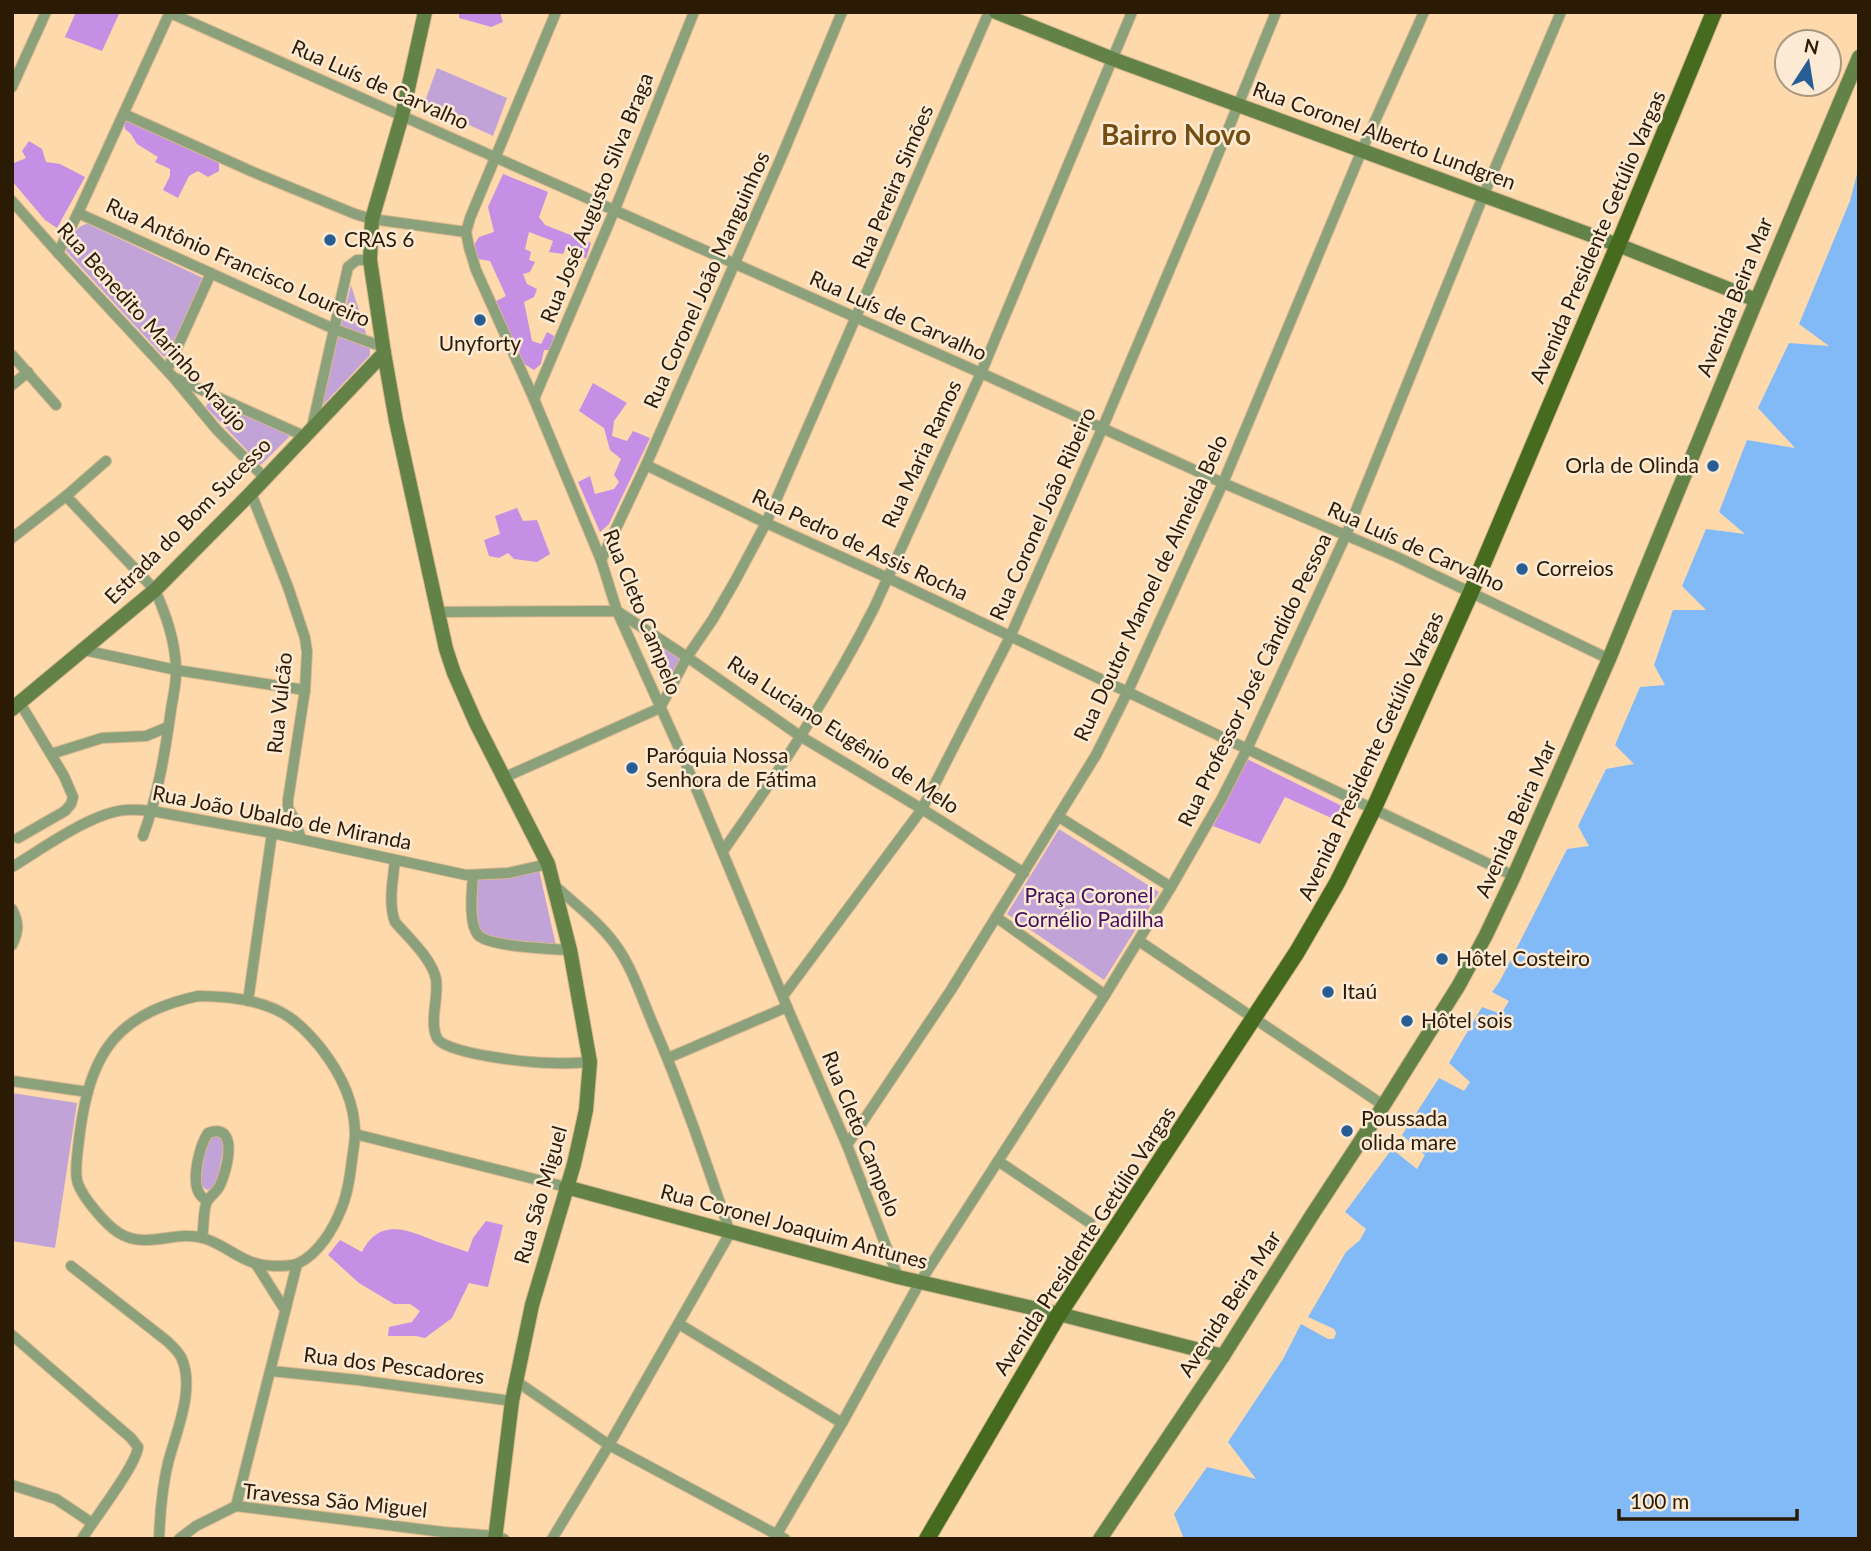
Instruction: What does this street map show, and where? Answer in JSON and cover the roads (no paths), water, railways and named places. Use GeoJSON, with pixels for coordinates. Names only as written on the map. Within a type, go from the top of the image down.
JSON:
{"type":"FeatureCollection","features":[{"type":"Feature","properties":{"kind":"main road","name":"Rua São Miguel"},"geometry":{"type":"LineString","coordinates":[[425,12],[402,116],[372,219],[370,260],[383,350],[437,612],[454,673],[503,778],[548,864],[570,950],[590,1062],[586,1110],[574,1164],[532,1305],[512,1401],[498,1538]]}},
{"type":"Feature","properties":{"kind":"main road","name":"Rua Coronel Alberto Lundgren"},"geometry":{"type":"LineString","coordinates":[[996,12],[1238,106],[1618,244],[1756,300]]}},
{"type":"Feature","properties":{"kind":"main road","name":"Avenida Presidente Getúlio Vargas"},"geometry":{"type":"LineString","coordinates":[[927,1539],[1059,1314],[1321,913],[1374,808],[1471,592],[1713,12]]}},
{"type":"Feature","properties":{"kind":"main road","name":"Avenida Beira Mar"},"geometry":{"type":"LineString","coordinates":[[1100,1539],[1223,1356],[1461,980],[1514,876],[1609,659],[1859,57]]}},
{"type":"Feature","properties":{"kind":"main road","name":"Estrada do Bom Sucesso"},"geometry":{"type":"LineString","coordinates":[[16,706],[155,590],[251,493],[383,350]]}},
{"type":"Feature","properties":{"kind":"main road","name":"Rua Coronel Joaquim Antunes"},"geometry":{"type":"LineString","coordinates":[[566,1187],[898,1277],[1223,1356]]}},
{"type":"Feature","properties":{"kind":"street"},"geometry":{"type":"LineString","coordinates":[[12,87],[46,12]]}},
{"type":"Feature","properties":{"kind":"street"},"geometry":{"type":"LineString","coordinates":[[58,253],[169,12]]}},
{"type":"Feature","properties":{"kind":"street","name":"Rua Luís de Carvalho"},"geometry":{"type":"LineString","coordinates":[[169,12],[1471,592],[1609,659]]}},
{"type":"Feature","properties":{"kind":"street"},"geometry":{"type":"LineString","coordinates":[[124,114],[355,214],[372,219],[466,232],[556,12]]}},
{"type":"Feature","properties":{"kind":"street","name":"Rua José Augusto Silva Braga"},"geometry":{"type":"LineString","coordinates":[[534,399],[615,209],[694,12]]}},
{"type":"Feature","properties":{"kind":"street","name":"Rua Coronel João Manguinhos"},"geometry":{"type":"LineString","coordinates":[[601,560],[646,465],[804,106],[842,12]]}},
{"type":"Feature","properties":{"kind":"street","name":"Rua Pereira Simões"},"geometry":{"type":"LineString","coordinates":[[660,708],[766,523],[989,12]]}},
{"type":"Feature","properties":{"kind":"street","name":"Rua Maria Ramos"},"geometry":{"type":"LineString","coordinates":[[723,851],[800,736],[855,646],[874,608],[981,373],[1132,12]]}},
{"type":"Feature","properties":{"kind":"street","name":"Rua Coronel João Ribeiro"},"geometry":{"type":"LineString","coordinates":[[785,1001],[922,809],[1010,637],[1102,429],[1276,12]]}},
{"type":"Feature","properties":{"kind":"street","name":"Rua Doutor Manoel de Almeida Belo"},"geometry":{"type":"LineString","coordinates":[[847,1145],[944,1001],[1096,755],[1223,483],[1362,150],[1424,12]]}},
{"type":"Feature","properties":{"kind":"street","name":"Rua Professor José Cândido Pessoa"},"geometry":{"type":"LineString","coordinates":[[778,1537],[920,1282],[1139,941],[1203,834],[1247,749],[1346,536],[1484,194],[1561,12]]}},
{"type":"Feature","properties":{"kind":"street","name":"Rua Benedito Marinho Araújo"},"geometry":{"type":"LineString","coordinates":[[12,201],[170,373],[218,430],[265,478]]}},
{"type":"Feature","properties":{"kind":"street","name":"Rua Antônio Francisco Loureiro"},"geometry":{"type":"LineString","coordinates":[[78,213],[383,350]]}},
{"type":"Feature","properties":{"kind":"street","name":"Rua Cleto Campelo"},"geometry":{"type":"LineString","coordinates":[[466,232],[476,270],[534,399],[601,560],[617,611],[723,851],[847,1145],[898,1277]]}},
{"type":"Feature","properties":{"kind":"street"},"geometry":{"type":"LineString","coordinates":[[211,273],[170,373],[308,431],[348,267],[357,260],[370,260]]}},
{"type":"Feature","properties":{"kind":"street"},"geometry":{"type":"LineString","coordinates":[[12,355],[56,405]]}},
{"type":"Feature","properties":{"kind":"street"},"geometry":{"type":"LineString","coordinates":[[12,385],[28,372]]}},
{"type":"Feature","properties":{"kind":"street"},"geometry":{"type":"LineString","coordinates":[[12,538],[106,461]]}},
{"type":"Feature","properties":{"kind":"street","name":"Rua Pedro de Assis Rocha"},"geometry":{"type":"LineString","coordinates":[[646,465],[1514,876]]}},
{"type":"Feature","properties":{"kind":"street","name":"Rua Vulcão"},"geometry":{"type":"LineString","coordinates":[[251,493],[288,587],[304,638],[307,662],[305,690],[288,800],[288,808],[295,820],[300,839]]}},
{"type":"Feature","properties":{"kind":"street"},"geometry":{"type":"LineString","coordinates":[[66,496],[155,590],[172,636],[176,670],[168,727],[152,811],[143,836]]}},
{"type":"Feature","properties":{"kind":"street"},"geometry":{"type":"LineString","coordinates":[[437,612],[617,611]]}},
{"type":"Feature","properties":{"kind":"street","name":"Rua Luciano Eugênio de Melo"},"geometry":{"type":"LineString","coordinates":[[617,611],[800,736],[1024,873]]}},
{"type":"Feature","properties":{"kind":"street"},"geometry":{"type":"LineString","coordinates":[[84,650],[176,670],[305,690]]}},
{"type":"Feature","properties":{"kind":"street"},"geometry":{"type":"LineString","coordinates":[[16,706],[51,754],[70,790],[72,802],[65,811],[18,838]]}},
{"type":"Feature","properties":{"kind":"street"},"geometry":{"type":"LineString","coordinates":[[503,778],[660,708]]}},
{"type":"Feature","properties":{"kind":"street"},"geometry":{"type":"LineString","coordinates":[[51,754],[102,738],[146,736],[168,727]]}},
{"type":"Feature","properties":{"kind":"street","name":"Rua João Ubaldo de Miranda"},"geometry":{"type":"LineString","coordinates":[[12,867],[96,817],[124,810],[152,811],[473,875],[508,873],[548,864]]}},
{"type":"Feature","properties":{"kind":"street"},"geometry":{"type":"LineString","coordinates":[[1059,817],[1171,887]]}},
{"type":"Feature","properties":{"kind":"street"},"geometry":{"type":"LineString","coordinates":[[248,1001],[272,834]]}},
{"type":"Feature","properties":{"kind":"street"},"geometry":{"type":"LineString","coordinates":[[395,860],[393,916],[433,970],[436,984],[435,1028],[442,1045],[478,1054],[521,1060],[549,1063],[590,1062]]}},
{"type":"Feature","properties":{"kind":"street"},"geometry":{"type":"LineString","coordinates":[[473,875],[472,911],[479,937],[504,944],[570,950]]}},
{"type":"Feature","properties":{"kind":"street"},"geometry":{"type":"LineString","coordinates":[[552,1539],[680,1324],[730,1233],[668,1058],[622,954],[594,921],[554,885]]}},
{"type":"Feature","properties":{"kind":"street"},"geometry":{"type":"LineString","coordinates":[[12,909],[18,925],[14,942]]}},
{"type":"Feature","properties":{"kind":"street"},"geometry":{"type":"LineString","coordinates":[[996,917],[1105,995]]}},
{"type":"Feature","properties":{"kind":"street"},"geometry":{"type":"LineString","coordinates":[[1139,941],[1383,1105]]}},
{"type":"Feature","properties":{"kind":"street"},"geometry":{"type":"LineString","coordinates":[[215,996],[248,1001],[288,1016],[329,1058],[351,1105],[355,1134],[348,1189],[337,1220],[322,1244],[310,1255],[297,1264],[273,1266],[256,1264],[202,1238],[143,1240],[125,1236],[111,1226],[89,1202],[78,1183],[76,1175],[79,1144],[88,1092],[96,1069],[124,1029],[151,1011],[179,1000],[215,996]]}},
{"type":"Feature","properties":{"kind":"street"},"geometry":{"type":"LineString","coordinates":[[668,1058],[785,1001]]}},
{"type":"Feature","properties":{"kind":"street"},"geometry":{"type":"LineString","coordinates":[[12,1081],[88,1092]]}},
{"type":"Feature","properties":{"kind":"street"},"geometry":{"type":"LineString","coordinates":[[202,1238],[207,1201],[219,1187],[228,1157],[228,1138],[218,1131],[210,1132],[205,1137],[197,1170],[198,1192],[207,1201]]}},
{"type":"Feature","properties":{"kind":"street","name":"Rua Coronel Joaquim Antunes"},"geometry":{"type":"LineString","coordinates":[[355,1134],[566,1187]]}},
{"type":"Feature","properties":{"kind":"street"},"geometry":{"type":"LineString","coordinates":[[998,1161],[1090,1223]]}},
{"type":"Feature","properties":{"kind":"street"},"geometry":{"type":"LineString","coordinates":[[256,1264],[285,1310]]}},
{"type":"Feature","properties":{"kind":"street"},"geometry":{"type":"LineString","coordinates":[[236,1506],[297,1264]]}},
{"type":"Feature","properties":{"kind":"street"},"geometry":{"type":"LineString","coordinates":[[71,1266],[167,1341],[179,1353],[183,1363],[186,1380],[184,1405],[163,1484],[159,1539]]}},
{"type":"Feature","properties":{"kind":"street"},"geometry":{"type":"LineString","coordinates":[[680,1324],[842,1423]]}},
{"type":"Feature","properties":{"kind":"street"},"geometry":{"type":"LineString","coordinates":[[12,1335],[138,1447],[131,1465],[82,1539]]}},
{"type":"Feature","properties":{"kind":"street","name":"Rua dos Pescadores"},"geometry":{"type":"LineString","coordinates":[[271,1371],[512,1401]]}},
{"type":"Feature","properties":{"kind":"street"},"geometry":{"type":"LineString","coordinates":[[516,1381],[609,1445],[778,1537]]}},
{"type":"Feature","properties":{"kind":"street"},"geometry":{"type":"LineString","coordinates":[[12,1485],[56,1499],[92,1522]]}},
{"type":"Feature","properties":{"kind":"street","name":"Travessa São Miguel"},"geometry":{"type":"LineString","coordinates":[[179,1539],[196,1526],[236,1506],[498,1538]]}},
{"type":"Feature","properties":{"kind":"water"},"geometry":{"type":"Polygon","coordinates":[[[1857,174],[1859,1539],[1184,1539],[1174,1514],[1207,1467],[1256,1479],[1228,1442],[1283,1359],[1301,1324],[1328,1339],[1334,1339],[1334,1329],[1308,1317],[1346,1252],[1360,1240],[1366,1229],[1345,1212],[1392,1149],[1417,1169],[1425,1155],[1402,1135],[1439,1078],[1464,1091],[1470,1082],[1449,1063],[1482,1007],[1501,1014],[1509,1001],[1492,992],[1567,849],[1589,846],[1578,826],[1606,769],[1634,764],[1615,745],[1640,687],[1665,685],[1654,665],[1673,610],[1706,610],[1682,586],[1706,529],[1745,534],[1719,512],[1747,440],[1795,448],[1758,408],[1789,343],[1829,346],[1799,324],[1850,201],[1857,174]]]}},
{"type":"Feature","properties":{"kind":"place","name":"CRAS 6"},"geometry":{"type":"Point","coordinates":[330,240]}},
{"type":"Feature","properties":{"kind":"place","name":"Unyforty"},"geometry":{"type":"Point","coordinates":[480,320]}},
{"type":"Feature","properties":{"kind":"place","name":"Orla de Olinda"},"geometry":{"type":"Point","coordinates":[1713,466]}},
{"type":"Feature","properties":{"kind":"place","name":"Correios"},"geometry":{"type":"Point","coordinates":[1522,569]}},
{"type":"Feature","properties":{"kind":"place","name":"Paróquia Nossa Senhora de Fátima"},"geometry":{"type":"Point","coordinates":[632,768]}},
{"type":"Feature","properties":{"kind":"place","name":"Hôtel Costeiro"},"geometry":{"type":"Point","coordinates":[1442,959]}},
{"type":"Feature","properties":{"kind":"place","name":"Itaú"},"geometry":{"type":"Point","coordinates":[1328,992]}},
{"type":"Feature","properties":{"kind":"place","name":"Hôtel sois"},"geometry":{"type":"Point","coordinates":[1407,1021]}},
{"type":"Feature","properties":{"kind":"place","name":"Poussada olida mare"},"geometry":{"type":"Point","coordinates":[1347,1131]}},
{"type":"Feature","properties":{"kind":"district","name":"Bairro Novo"},"geometry":{"type":"Point","coordinates":[1176,135]}},
{"type":"Feature","properties":{"kind":"park label","name":"Praça Coronel Cornélio Padilha"},"geometry":{"type":"Point","coordinates":[1089,908]}}]}
